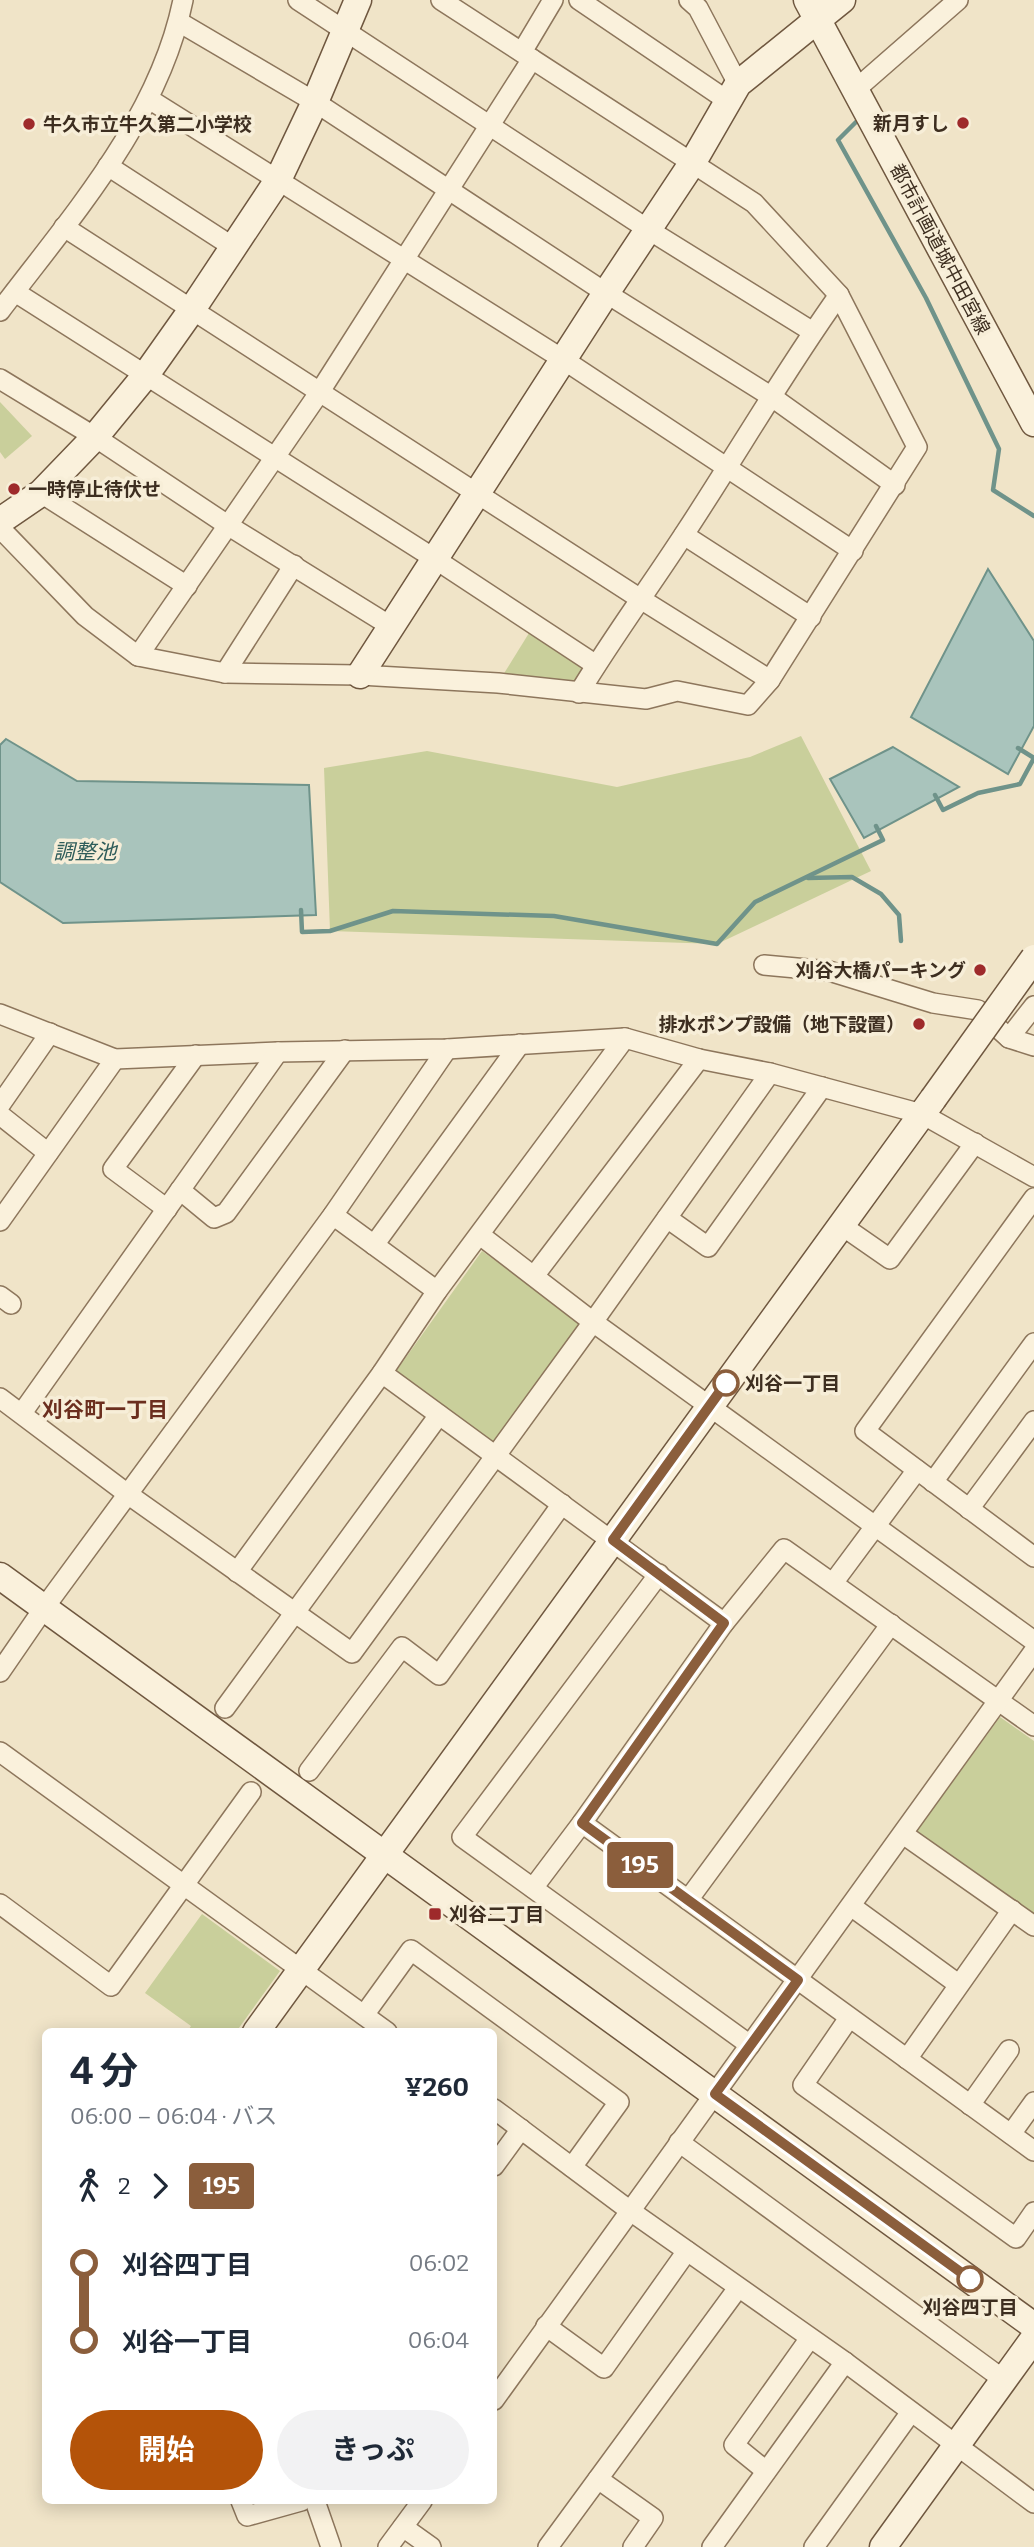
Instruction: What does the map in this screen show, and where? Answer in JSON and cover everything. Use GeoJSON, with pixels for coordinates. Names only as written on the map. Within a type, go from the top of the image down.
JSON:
{"type":"FeatureCollection","features":[{"type":"Feature","properties":{"kind":"street"},"geometry":{"type":"LineString","coordinates":[[0,311],[108,166],[149,99],[179,22],[183,0]]}},
{"type":"Feature","properties":{"kind":"street"},"geometry":{"type":"LineString","coordinates":[[298,0],[489,127],[813,332]]}},
{"type":"Feature","properties":{"kind":"street"},"geometry":{"type":"LineString","coordinates":[[0,521],[41,493],[95,437],[145,376],[191,311],[278,180],[315,102],[358,0]]}},
{"type":"Feature","properties":{"kind":"street"},"geometry":{"type":"LineString","coordinates":[[0,528],[85,616],[138,656],[225,673],[360,675],[498,683],[646,699],[677,691],[748,705],[770,680],[917,447],[839,295],[754,203],[441,0]]}},
{"type":"Feature","properties":{"kind":"street"},"geometry":{"type":"LineString","coordinates":[[138,656],[319,393],[489,127],[553,0]]}},
{"type":"Feature","properties":{"kind":"street"},"geometry":{"type":"LineString","coordinates":[[579,0],[733,92]]}},
{"type":"Feature","properties":{"kind":"street"},"geometry":{"type":"LineString","coordinates":[[690,0],[698,8],[733,92]]}},
{"type":"Feature","properties":{"kind":"street"},"geometry":{"type":"LineString","coordinates":[[360,675],[693,162],[733,92],[813,10],[842,0]]}},
{"type":"Feature","properties":{"kind":"street"},"geometry":{"type":"LineString","coordinates":[[855,90],[958,0]]}},
{"type":"Feature","properties":{"kind":"street","name":"都市計画道城中田宮線"},"geometry":{"type":"LineString","coordinates":[[813,10],[1034,423]]}},
{"type":"Feature","properties":{"kind":"street"},"geometry":{"type":"LineString","coordinates":[[179,22],[315,102],[606,293],[772,397],[895,485]]}},
{"type":"Feature","properties":{"kind":"street"},"geometry":{"type":"LineString","coordinates":[[149,99],[564,359],[853,551]]}},
{"type":"Feature","properties":{"kind":"street"},"geometry":{"type":"LineString","coordinates":[[108,166],[233,247]]}},
{"type":"Feature","properties":{"kind":"street"},"geometry":{"type":"LineString","coordinates":[[64,227],[191,311],[770,680]]}},
{"type":"Feature","properties":{"kind":"street"},"geometry":{"type":"LineString","coordinates":[[15,292],[435,559],[596,665]]}},
{"type":"Feature","properties":{"kind":"street"},"geometry":{"type":"LineString","coordinates":[[579,693],[839,295]]}},
{"type":"Feature","properties":{"kind":"street"},"geometry":{"type":"LineString","coordinates":[[0,379],[392,627]]}},
{"type":"Feature","properties":{"kind":"street"},"geometry":{"type":"LineString","coordinates":[[41,493],[187,586]]}},
{"type":"Feature","properties":{"kind":"street"},"geometry":{"type":"LineString","coordinates":[[684,535],[811,617]]}},
{"type":"Feature","properties":{"kind":"street"},"geometry":{"type":"LineString","coordinates":[[225,673],[294,565]]}},
{"type":"Feature","properties":{"kind":"street"},"geometry":{"type":"LineString","coordinates":[[259,2028],[1034,958]]}},
{"type":"Feature","properties":{"kind":"street"},"geometry":{"type":"LineString","coordinates":[[764,965],[829,971],[933,1003],[978,1010],[1009,1038],[1034,1046]]}},
{"type":"Feature","properties":{"kind":"street"},"geometry":{"type":"LineString","coordinates":[[1009,1038],[1034,1006]]}},
{"type":"Feature","properties":{"kind":"street"},"geometry":{"type":"LineString","coordinates":[[0,1014],[115,1059],[447,1049],[625,1038],[699,1059],[770,1073],[822,1087],[928,1106],[975,1143],[1034,1177]]}},
{"type":"Feature","properties":{"kind":"street"},"geometry":{"type":"LineString","coordinates":[[0,1105],[50,1033]]}},
{"type":"Feature","properties":{"kind":"street"},"geometry":{"type":"LineString","coordinates":[[237,1572],[382,1373],[437,1291],[625,1038]]}},
{"type":"Feature","properties":{"kind":"street"},"geometry":{"type":"LineString","coordinates":[[374,1245],[520,1044]]}},
{"type":"Feature","properties":{"kind":"street"},"geometry":{"type":"LineString","coordinates":[[0,1672],[44,1608],[334,1215],[447,1049]]}},
{"type":"Feature","properties":{"kind":"street"},"geometry":{"type":"LineString","coordinates":[[180,1190],[214,1218],[226,1213],[345,1051]]}},
{"type":"Feature","properties":{"kind":"street"},"geometry":{"type":"LineString","coordinates":[[22,1413],[278,1052]]}},
{"type":"Feature","properties":{"kind":"street"},"geometry":{"type":"LineString","coordinates":[[167,1209],[113,1169],[196,1055]]}},
{"type":"Feature","properties":{"kind":"street"},"geometry":{"type":"LineString","coordinates":[[0,1221],[115,1059]]}},
{"type":"Feature","properties":{"kind":"street"},"geometry":{"type":"LineString","coordinates":[[534,1276],[699,1059]]}},
{"type":"Feature","properties":{"kind":"street"},"geometry":{"type":"LineString","coordinates":[[0,1398],[129,1495],[352,1653],[496,1457],[770,1073]]}},
{"type":"Feature","properties":{"kind":"street"},"geometry":{"type":"LineString","coordinates":[[667,1218],[708,1247],[822,1087]]}},
{"type":"Feature","properties":{"kind":"street"},"geometry":{"type":"LineString","coordinates":[[0,1115],[48,1153]]}},
{"type":"Feature","properties":{"kind":"street"},"geometry":{"type":"LineString","coordinates":[[841,1225],[890,1259],[975,1143]]}},
{"type":"Feature","properties":{"kind":"street"},"geometry":{"type":"LineString","coordinates":[[1034,1198],[865,1431],[1034,1557]]}},
{"type":"Feature","properties":{"kind":"street"},"geometry":{"type":"LineString","coordinates":[[334,1215],[437,1291]]}},
{"type":"Feature","properties":{"kind":"street"},"geometry":{"type":"LineString","coordinates":[[480,1235],[593,1322],[1034,1641]]}},
{"type":"Feature","properties":{"kind":"street"},"geometry":{"type":"LineString","coordinates":[[833,1583],[877,1527],[925,1476],[1034,1343]]}},
{"type":"Feature","properties":{"kind":"street"},"geometry":{"type":"LineString","coordinates":[[382,1373],[724,1623]]}},
{"type":"Feature","properties":{"kind":"street"},"geometry":{"type":"LineString","coordinates":[[225,1708],[439,1415]]}},
{"type":"Feature","properties":{"kind":"street"},"geometry":{"type":"LineString","coordinates":[[970,1509],[1034,1421]]}},
{"type":"Feature","properties":{"kind":"street"},"geometry":{"type":"LineString","coordinates":[[309,1771],[402,1647],[439,1675],[562,1504]]}},
{"type":"Feature","properties":{"kind":"street"},"geometry":{"type":"LineString","coordinates":[[533,1888],[724,1623],[784,1549],[1034,1726]]}},
{"type":"Feature","properties":{"kind":"street"},"geometry":{"type":"LineString","coordinates":[[659,1574],[462,1838],[750,2045]]}},
{"type":"Feature","properties":{"kind":"street"},"geometry":{"type":"LineString","coordinates":[[0,1576],[1034,2326]]}},
{"type":"Feature","properties":{"kind":"street"},"geometry":{"type":"LineString","coordinates":[[688,1900],[891,1624]]}},
{"type":"Feature","properties":{"kind":"street"},"geometry":{"type":"LineString","coordinates":[[497,2396],[1034,1651]]}},
{"type":"Feature","properties":{"kind":"street"},"geometry":{"type":"LineString","coordinates":[[0,1752],[382,2028]]}},
{"type":"Feature","properties":{"kind":"street"},"geometry":{"type":"LineString","coordinates":[[0,1904],[111,1986],[251,1792]]}},
{"type":"Feature","properties":{"kind":"street"},"geometry":{"type":"LineString","coordinates":[[582,1823],[1034,2151]]}},
{"type":"Feature","properties":{"kind":"street"},"geometry":{"type":"LineString","coordinates":[[903,1834],[1034,1926]]}},
{"type":"Feature","properties":{"kind":"street"},"geometry":{"type":"LineString","coordinates":[[851,1906],[958,1984]]}},
{"type":"Feature","properties":{"kind":"street"},"geometry":{"type":"LineString","coordinates":[[907,2059],[1012,1910]]}},
{"type":"Feature","properties":{"kind":"street"},"geometry":{"type":"LineString","coordinates":[[364,2015],[411,1950],[620,2102],[572,2167]]}},
{"type":"Feature","properties":{"kind":"street"},"geometry":{"type":"LineString","coordinates":[[849,2018],[803,2085],[1016,2238],[1034,2212]]}},
{"type":"Feature","properties":{"kind":"street"},"geometry":{"type":"LineString","coordinates":[[970,2105],[1009,2050]]}},
{"type":"Feature","properties":{"kind":"street"},"geometry":{"type":"LineString","coordinates":[[1011,2134],[1034,2102]]}},
{"type":"Feature","properties":{"kind":"street"},"geometry":{"type":"LineString","coordinates":[[497,2111],[629,2210],[845,2362],[1034,2503]]}},
{"type":"Feature","properties":{"kind":"street"},"geometry":{"type":"LineString","coordinates":[[497,2162],[521,2129]]}},
{"type":"Feature","properties":{"kind":"street"},"geometry":{"type":"LineString","coordinates":[[679,2142],[1004,2380]]}},
{"type":"Feature","properties":{"kind":"street"},"geometry":{"type":"LineString","coordinates":[[546,2326],[604,2368],[687,2251]]}},
{"type":"Feature","properties":{"kind":"street"},"geometry":{"type":"LineString","coordinates":[[548,2547],[738,2288]]}},
{"type":"Feature","properties":{"kind":"street"},"geometry":{"type":"LineString","coordinates":[[766,2471],[734,2445],[810,2338]]}},
{"type":"Feature","properties":{"kind":"street"},"geometry":{"type":"LineString","coordinates":[[883,2547],[1034,2338]]}},
{"type":"Feature","properties":{"kind":"street"},"geometry":{"type":"LineString","coordinates":[[712,2547],[845,2362]]}},
{"type":"Feature","properties":{"kind":"street"},"geometry":{"type":"LineString","coordinates":[[814,2547],[911,2412]]}},
{"type":"Feature","properties":{"kind":"street"},"geometry":{"type":"LineString","coordinates":[[598,2479],[653,2518],[632,2547]]}},
{"type":"Feature","properties":{"kind":"street"},"geometry":{"type":"LineString","coordinates":[[242,2504],[247,2516],[290,2504]]}},
{"type":"Feature","properties":{"kind":"street"},"geometry":{"type":"LineString","coordinates":[[320,2504],[331,2547]]}},
{"type":"Feature","properties":{"kind":"street"},"geometry":{"type":"LineString","coordinates":[[388,2547],[419,2504]]}},
{"type":"Feature","properties":{"kind":"street"},"geometry":{"type":"LineString","coordinates":[[403,2527],[430,2547]]}},
{"type":"Feature","properties":{"kind":"green space"},"geometry":{"type":"Polygon","coordinates":[[[0,402],[32,436],[5,459],[0,452],[0,402]]]}},
{"type":"Feature","properties":{"kind":"green space"},"geometry":{"type":"Polygon","coordinates":[[[534,625],[596,665],[579,693],[498,683],[534,625]]]}},
{"type":"Feature","properties":{"kind":"green space"},"geometry":{"type":"Polygon","coordinates":[[[801,736],[871,871],[717,944],[330,931],[324,768],[427,751],[617,787],[750,757],[801,736]]]}},
{"type":"Feature","properties":{"kind":"green space"},"geometry":{"type":"Polygon","coordinates":[[[482,1251],[583,1323],[495,1446],[394,1374],[482,1251]]]}},
{"type":"Feature","properties":{"kind":"green space"},"geometry":{"type":"Polygon","coordinates":[[[1000,1717],[1034,1741],[1034,1915],[916,1832],[1000,1717]]]}},
{"type":"Feature","properties":{"kind":"green space"},"geometry":{"type":"Polygon","coordinates":[[[202,1914],[280,1971],[239,2028],[190,2028],[191,2026],[145,1993],[202,1914]]]}},
{"type":"Feature","properties":{"kind":"water"},"geometry":{"type":"Polygon","coordinates":[[[988,569],[1034,641],[1034,726],[1008,774],[911,717],[988,569]]]}},
{"type":"Feature","properties":{"kind":"water","name":"調整池"},"geometry":{"type":"Polygon","coordinates":[[[6,739],[77,781],[309,785],[316,915],[63,923],[0,882],[0,745],[6,739]]]}},
{"type":"Feature","properties":{"kind":"water"},"geometry":{"type":"Polygon","coordinates":[[[893,747],[959,787],[864,838],[830,779],[893,747]]]}},
{"type":"Feature","properties":{"kind":"waterway"},"geometry":{"type":"LineString","coordinates":[[857,121],[838,140],[926,298],[999,449],[993,490],[1034,516]]}},
{"type":"Feature","properties":{"kind":"waterway"},"geometry":{"type":"LineString","coordinates":[[1018,748],[1034,758]]}},
{"type":"Feature","properties":{"kind":"waterway"},"geometry":{"type":"LineString","coordinates":[[935,795],[943,810],[978,793],[1020,784],[1034,758]]}},
{"type":"Feature","properties":{"kind":"waterway"},"geometry":{"type":"LineString","coordinates":[[301,910],[302,932],[330,931],[393,911],[554,916],[717,944],[755,902],[883,840],[876,826]]}},
{"type":"Feature","properties":{"kind":"waterway"},"geometry":{"type":"LineString","coordinates":[[808,878],[852,877],[881,894],[899,915],[901,941]]}},
{"type":"Feature","properties":{"kind":"bus line","name":"195"},"geometry":{"type":"LineString","coordinates":[[726,1383],[613,1540],[724,1623],[582,1823],[798,1980],[715,2094],[970,2279]]}},
{"type":"Feature","properties":{"kind":"place","name":"新月すし"},"geometry":{"type":"Point","coordinates":[963,123]}},
{"type":"Feature","properties":{"kind":"place","name":"牛久市立牛久第二小学校"},"geometry":{"type":"Point","coordinates":[29,124]}},
{"type":"Feature","properties":{"kind":"place","name":"一時停止待伏せ"},"geometry":{"type":"Point","coordinates":[14,489]}},
{"type":"Feature","properties":{"kind":"place","name":"刈谷大橋パーキング"},"geometry":{"type":"Point","coordinates":[980,970]}},
{"type":"Feature","properties":{"kind":"place","name":"排水ポンプ設備（地下設置）"},"geometry":{"type":"Point","coordinates":[919,1024]}},
{"type":"Feature","properties":{"kind":"place","name":"刈谷一丁目"},"geometry":{"type":"Point","coordinates":[726,1383]}},
{"type":"Feature","properties":{"kind":"place","name":"刈谷二丁目"},"geometry":{"type":"Point","coordinates":[435,1914]}},
{"type":"Feature","properties":{"kind":"place","name":"刈谷四丁目"},"geometry":{"type":"Point","coordinates":[970,2279]}},
{"type":"Feature","properties":{"kind":"district","name":"刈谷町一丁目"},"geometry":{"type":"Point","coordinates":[105,1410]}}]}
